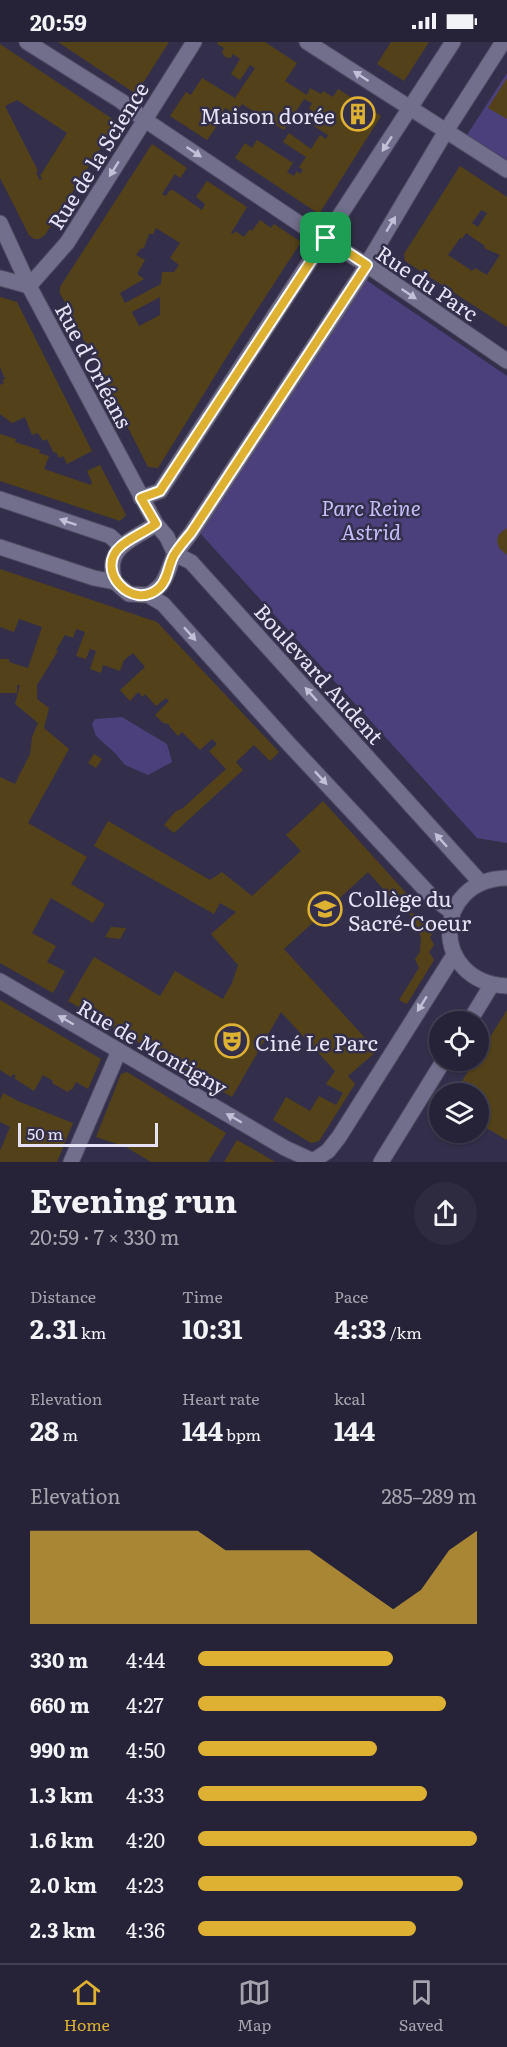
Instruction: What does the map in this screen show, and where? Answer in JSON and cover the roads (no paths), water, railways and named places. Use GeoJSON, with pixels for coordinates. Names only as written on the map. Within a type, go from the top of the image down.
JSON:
{"type":"FeatureCollection","features":[{"type":"Feature","properties":{"kind":"street","name":"Rue du Parc"},"geometry":{"type":"LineString","coordinates":[[27,42],[121,101],[145,120],[306,228],[326,238],[367,265],[507,361]]}},
{"type":"Feature","properties":{"kind":"street","name":"Rue de la Science"},"geometry":{"type":"LineString","coordinates":[[29,286],[67,243],[194,42]]}},
{"type":"Feature","properties":{"kind":"street"},"geometry":{"type":"LineString","coordinates":[[307,42],[507,170]]}},
{"type":"Feature","properties":{"kind":"street"},"geometry":{"type":"LineString","coordinates":[[141,498],[160,491],[453,42]]}},
{"type":"Feature","properties":{"kind":"street"},"geometry":{"type":"LineString","coordinates":[[148,595],[159,589],[166,579],[168,567],[175,554],[367,265],[446,132],[503,42]]}},
{"type":"Feature","properties":{"kind":"street","name":"Rue d'Orléans"},"geometry":{"type":"LineString","coordinates":[[0,224],[29,286],[156,524]]}},
{"type":"Feature","properties":{"kind":"street"},"geometry":{"type":"LineString","coordinates":[[0,278],[29,286]]}},
{"type":"Feature","properties":{"kind":"street"},"geometry":{"type":"LineString","coordinates":[[0,499],[110,536],[121,546]]}},
{"type":"Feature","properties":{"kind":"street"},"geometry":{"type":"LineString","coordinates":[[115,582],[112,563],[115,554],[121,546],[156,524]]}},
{"type":"Feature","properties":{"kind":"street","name":"Boulevard Audent"},"geometry":{"type":"LineString","coordinates":[[156,524],[167,537],[175,554],[191,562],[481,883]]}},
{"type":"Feature","properties":{"kind":"street"},"geometry":{"type":"LineString","coordinates":[[0,547],[94,578],[115,582],[129,594],[148,595],[164,604],[288,743],[425,890],[452,912]]}},
{"type":"Feature","properties":{"kind":"street"},"geometry":{"type":"LineString","coordinates":[[507,878],[495,878],[471,888],[452,912],[450,923],[450,940],[454,955],[466,972],[491,986],[507,986]]}},
{"type":"Feature","properties":{"kind":"street","name":"Rue de Montigny"},"geometry":{"type":"LineString","coordinates":[[0,981],[285,1148],[313,1161],[328,1151],[339,1137],[454,955]]}},
{"type":"Feature","properties":{"kind":"street"},"geometry":{"type":"LineString","coordinates":[[476,1011],[491,986]]}},
{"type":"Feature","properties":{"kind":"street"},"geometry":{"type":"LineString","coordinates":[[71,1162],[119,1051]]}},
{"type":"Feature","properties":{"kind":"street"},"geometry":{"type":"LineString","coordinates":[[381,1162],[437,1071]]}},
{"type":"Feature","properties":{"kind":"place","name":"Maison dorée"},"geometry":{"type":"Point","coordinates":[358,114]}},
{"type":"Feature","properties":{"kind":"place","name":"Collège du Sacré-Coeur"},"geometry":{"type":"Point","coordinates":[325,909]}},
{"type":"Feature","properties":{"kind":"place","name":"Ciné Le Parc"},"geometry":{"type":"Point","coordinates":[232,1041]}},
{"type":"Feature","properties":{"kind":"park label","name":"Parc Reine Astrid"},"geometry":{"type":"Point","coordinates":[371,518]}}]}
